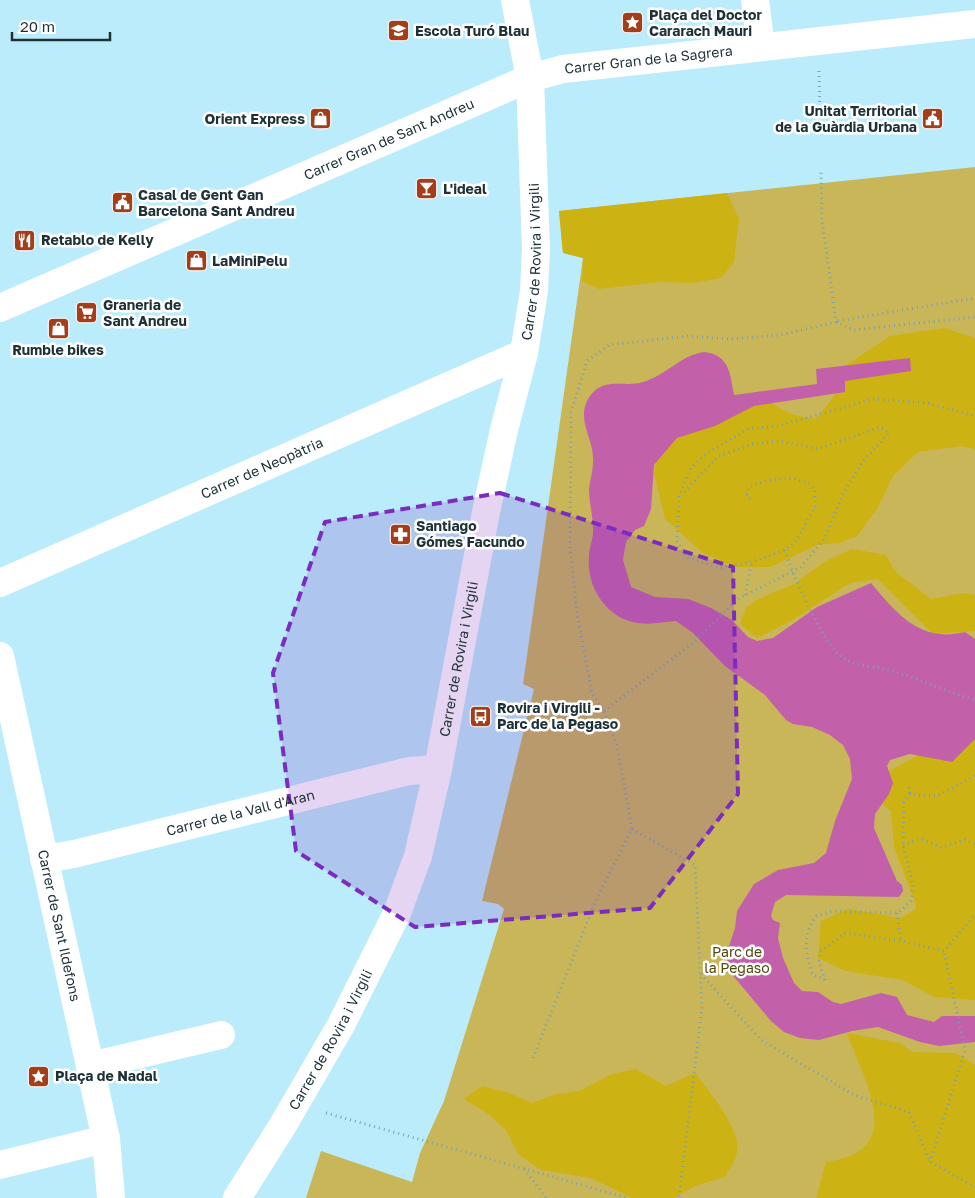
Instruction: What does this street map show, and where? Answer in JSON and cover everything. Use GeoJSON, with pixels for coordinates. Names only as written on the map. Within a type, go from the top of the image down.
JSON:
{"type":"FeatureCollection","features":[{"type":"Feature","properties":{"kind":"street","name":"Carrer de Rovira i Virgili"},"geometry":{"type":"LineString","coordinates":[[236,1198],[283,1125],[341,1025],[397,914],[418,856],[438,769],[490,494],[524,353],[534,291],[536,249],[530,78],[516,0]]}},
{"type":"Feature","properties":{"kind":"street"},"geometry":{"type":"LineString","coordinates":[[755,0],[761,47]]}},
{"type":"Feature","properties":{"kind":"street","name":"Carrer Gran de la Sagrera"},"geometry":{"type":"LineString","coordinates":[[530,78],[563,70],[975,24]]}},
{"type":"Feature","properties":{"kind":"street","name":"Carrer Gran de Sant Andreu"},"geometry":{"type":"LineString","coordinates":[[0,308],[530,78]]}},
{"type":"Feature","properties":{"kind":"street","name":"Carrer de Neopàtria"},"geometry":{"type":"LineString","coordinates":[[0,583],[524,353]]}},
{"type":"Feature","properties":{"kind":"street","name":"Carrer de Sant Ildefons"},"geometry":{"type":"LineString","coordinates":[[0,656],[106,1139],[111,1198]]}},
{"type":"Feature","properties":{"kind":"street","name":"Carrer de la Vall d'Aran"},"geometry":{"type":"LineString","coordinates":[[44,859],[84,851],[409,771],[438,769]]}},
{"type":"Feature","properties":{"kind":"street"},"geometry":{"type":"LineString","coordinates":[[90,1066],[221,1035]]}},
{"type":"Feature","properties":{"kind":"street"},"geometry":{"type":"LineString","coordinates":[[0,1165],[106,1139]]}},
{"type":"Feature","properties":{"kind":"path"},"geometry":{"type":"LineString","coordinates":[[819,68],[820,111]]}},
{"type":"Feature","properties":{"kind":"path"},"geometry":{"type":"LineString","coordinates":[[821,171],[822,220],[836,322]]}},
{"type":"Feature","properties":{"kind":"path"},"geometry":{"type":"LineString","coordinates":[[533,1058],[596,900],[632,828],[617,745],[604,712],[592,693],[577,614],[570,546],[571,412],[587,361],[609,345],[688,336],[730,338],[780,335],[836,322],[975,298]]}},
{"type":"Feature","properties":{"kind":"path"},"geometry":{"type":"LineString","coordinates":[[836,322],[853,330],[975,317]]}},
{"type":"Feature","properties":{"kind":"path"},"geometry":{"type":"LineString","coordinates":[[750,499],[747,494],[749,488],[769,480],[793,478],[810,484],[815,492],[815,507],[796,541],[785,550],[752,562],[719,568],[686,557],[676,541],[679,496],[691,468],[701,458],[748,429],[778,426],[873,399],[927,403],[975,416]]}},
{"type":"Feature","properties":{"kind":"path"},"geometry":{"type":"LineString","coordinates":[[604,712],[693,643],[738,599],[801,567],[824,539],[844,492],[864,461],[889,432],[880,427],[818,449],[779,442],[752,444],[719,456],[679,496]]}},
{"type":"Feature","properties":{"kind":"path"},"geometry":{"type":"LineString","coordinates":[[785,550],[789,565],[827,638],[843,658],[864,665],[891,670],[936,688],[975,700]]}},
{"type":"Feature","properties":{"kind":"path"},"geometry":{"type":"LineString","coordinates":[[745,595],[752,562]]}},
{"type":"Feature","properties":{"kind":"path"},"geometry":{"type":"LineString","coordinates":[[910,794],[937,796],[975,776]]}},
{"type":"Feature","properties":{"kind":"path"},"geometry":{"type":"LineString","coordinates":[[909,787],[910,794],[904,802],[903,845],[913,885],[910,901],[897,913],[832,911],[816,916],[806,931],[806,951],[812,974],[824,980],[819,962],[820,952],[845,933],[901,941],[944,951]]}},
{"type":"Feature","properties":{"kind":"path"},"geometry":{"type":"LineString","coordinates":[[632,828],[695,865],[702,1007],[679,1198]]}},
{"type":"Feature","properties":{"kind":"path"},"geometry":{"type":"LineString","coordinates":[[903,845],[921,839],[941,847],[965,840],[975,844]]}},
{"type":"Feature","properties":{"kind":"path"},"geometry":{"type":"LineString","coordinates":[[897,913],[901,941]]}},
{"type":"Feature","properties":{"kind":"path"},"geometry":{"type":"LineString","coordinates":[[944,951],[975,915]]}},
{"type":"Feature","properties":{"kind":"path"},"geometry":{"type":"LineString","coordinates":[[930,1162],[965,1050],[944,951]]}},
{"type":"Feature","properties":{"kind":"path"},"geometry":{"type":"LineString","coordinates":[[701,974],[761,1040],[854,1095],[910,1112],[930,1162],[975,1187]]}},
{"type":"Feature","properties":{"kind":"path"},"geometry":{"type":"LineString","coordinates":[[318,1110],[628,1198]]}},
{"type":"Feature","properties":{"kind":"path"},"geometry":{"type":"LineString","coordinates":[[524,1169],[546,1198]]}},
{"type":"Feature","properties":{"kind":"highlighted area"},"geometry":{"type":"Polygon","coordinates":[[[500,493],[733,567],[738,794],[650,908],[415,927],[296,851],[273,673],[325,522],[500,493]]]}},
{"type":"Feature","properties":{"kind":"green space","name":"Parc de la Pegaso"},"geometry":{"type":"Polygon","coordinates":[[[975,167],[975,1198],[306,1198],[321,1151],[412,1182],[420,1153],[444,1101],[504,909],[498,904],[482,901],[534,689],[523,684],[583,258],[563,253],[559,211],[975,167]]]}},
{"type":"Feature","properties":{"kind":"shaded area"},"geometry":{"type":"Polygon","coordinates":[[[727,193],[739,219],[734,262],[721,278],[693,283],[660,282],[599,289],[582,281],[583,258],[563,253],[559,211],[727,193]]]}},
{"type":"Feature","properties":{"kind":"shaded area"},"geometry":{"type":"Polygon","coordinates":[[[944,328],[975,338],[975,449],[962,446],[918,452],[893,476],[877,509],[857,536],[840,543],[817,545],[770,567],[735,567],[703,553],[665,519],[654,473],[660,442],[749,405],[769,402],[791,414],[816,419],[838,391],[848,364],[890,336],[944,328]]]}},
{"type":"Feature","properties":{"kind":"shaded area"},"geometry":{"type":"Polygon","coordinates":[[[704,352],[713,354],[724,361],[730,373],[734,395],[817,384],[816,369],[910,358],[911,371],[845,381],[845,392],[754,406],[715,426],[677,438],[654,465],[651,509],[644,526],[635,530],[626,542],[623,560],[631,587],[655,597],[688,599],[711,608],[732,620],[748,637],[757,641],[773,638],[817,607],[871,583],[900,615],[922,630],[949,634],[965,632],[975,639],[975,739],[952,762],[910,754],[890,760],[887,766],[893,783],[889,794],[875,814],[874,828],[897,881],[902,885],[903,891],[899,897],[786,895],[775,902],[771,916],[773,920],[780,923],[778,938],[783,958],[794,983],[802,991],[818,992],[833,1002],[841,1004],[881,993],[897,997],[907,1015],[934,1022],[942,1016],[975,1016],[975,1042],[939,1046],[920,1042],[878,1027],[852,1031],[819,1040],[800,1038],[784,1032],[771,1021],[730,972],[726,955],[735,928],[737,911],[754,884],[778,870],[814,863],[826,853],[835,821],[852,779],[850,759],[843,745],[830,735],[812,727],[793,724],[786,720],[765,695],[725,666],[693,633],[676,621],[643,624],[617,615],[601,600],[591,579],[589,551],[593,528],[589,489],[593,469],[593,454],[584,421],[586,404],[590,396],[602,386],[643,382],[659,375],[688,357],[704,352]]]}},
{"type":"Feature","properties":{"kind":"shaded area"},"geometry":{"type":"Polygon","coordinates":[[[852,549],[886,555],[896,572],[931,599],[963,593],[975,595],[975,631],[933,634],[878,579],[850,583],[791,621],[757,638],[740,624],[746,608],[756,600],[794,584],[824,562],[852,549]]]}},
{"type":"Feature","properties":{"kind":"shaded area"},"geometry":{"type":"Polygon","coordinates":[[[975,726],[975,1000],[934,997],[903,980],[846,971],[818,958],[821,921],[848,909],[901,918],[916,909],[916,904],[894,847],[891,812],[879,800],[883,774],[975,726]]]}},
{"type":"Feature","properties":{"kind":"shaded area"},"geometry":{"type":"Polygon","coordinates":[[[847,1033],[900,1043],[912,1052],[956,1053],[975,1065],[975,1198],[816,1198],[826,1162],[851,1155],[867,1144],[874,1129],[874,1112],[870,1092],[847,1033]]]}},
{"type":"Feature","properties":{"kind":"shaded area"},"geometry":{"type":"Polygon","coordinates":[[[636,1069],[666,1086],[695,1073],[723,1111],[737,1143],[734,1161],[725,1177],[695,1186],[674,1198],[632,1198],[591,1178],[541,1170],[518,1154],[506,1130],[487,1113],[464,1099],[482,1086],[509,1093],[532,1103],[557,1094],[579,1091],[612,1074],[636,1069]]]}},
{"type":"Feature","properties":{"kind":"place","name":"Plaça del Doctor Cararach Mauri"},"geometry":{"type":"Point","coordinates":[633,23]}},
{"type":"Feature","properties":{"kind":"place","name":"Escola Turó Blau"},"geometry":{"type":"Point","coordinates":[399,31]}},
{"type":"Feature","properties":{"kind":"place","name":"Orient Express"},"geometry":{"type":"Point","coordinates":[321,119]}},
{"type":"Feature","properties":{"kind":"place","name":"Unitat Territorial de la Guàrdia Urbana"},"geometry":{"type":"Point","coordinates":[933,119]}},
{"type":"Feature","properties":{"kind":"place","name":"L'ideal"},"geometry":{"type":"Point","coordinates":[427,189]}},
{"type":"Feature","properties":{"kind":"place","name":"Casal de Gent Gan Barcelona Sant Andreu"},"geometry":{"type":"Point","coordinates":[122,203]}},
{"type":"Feature","properties":{"kind":"place","name":"Retablo de Kelly"},"geometry":{"type":"Point","coordinates":[25,240]}},
{"type":"Feature","properties":{"kind":"place","name":"LaMiniPelu"},"geometry":{"type":"Point","coordinates":[196,261]}},
{"type":"Feature","properties":{"kind":"place","name":"Graneria de Sant Andreu"},"geometry":{"type":"Point","coordinates":[87,313]}},
{"type":"Feature","properties":{"kind":"place","name":"Rumble bikes"},"geometry":{"type":"Point","coordinates":[58,328]}},
{"type":"Feature","properties":{"kind":"place","name":"Santiago Gómes Facundo"},"geometry":{"type":"Point","coordinates":[400,534]}},
{"type":"Feature","properties":{"kind":"place","name":"Rovira i Virgili - Parc de la Pegaso"},"geometry":{"type":"Point","coordinates":[481,716]}},
{"type":"Feature","properties":{"kind":"place","name":"Plaça de Nadal"},"geometry":{"type":"Point","coordinates":[39,1076]}}]}
